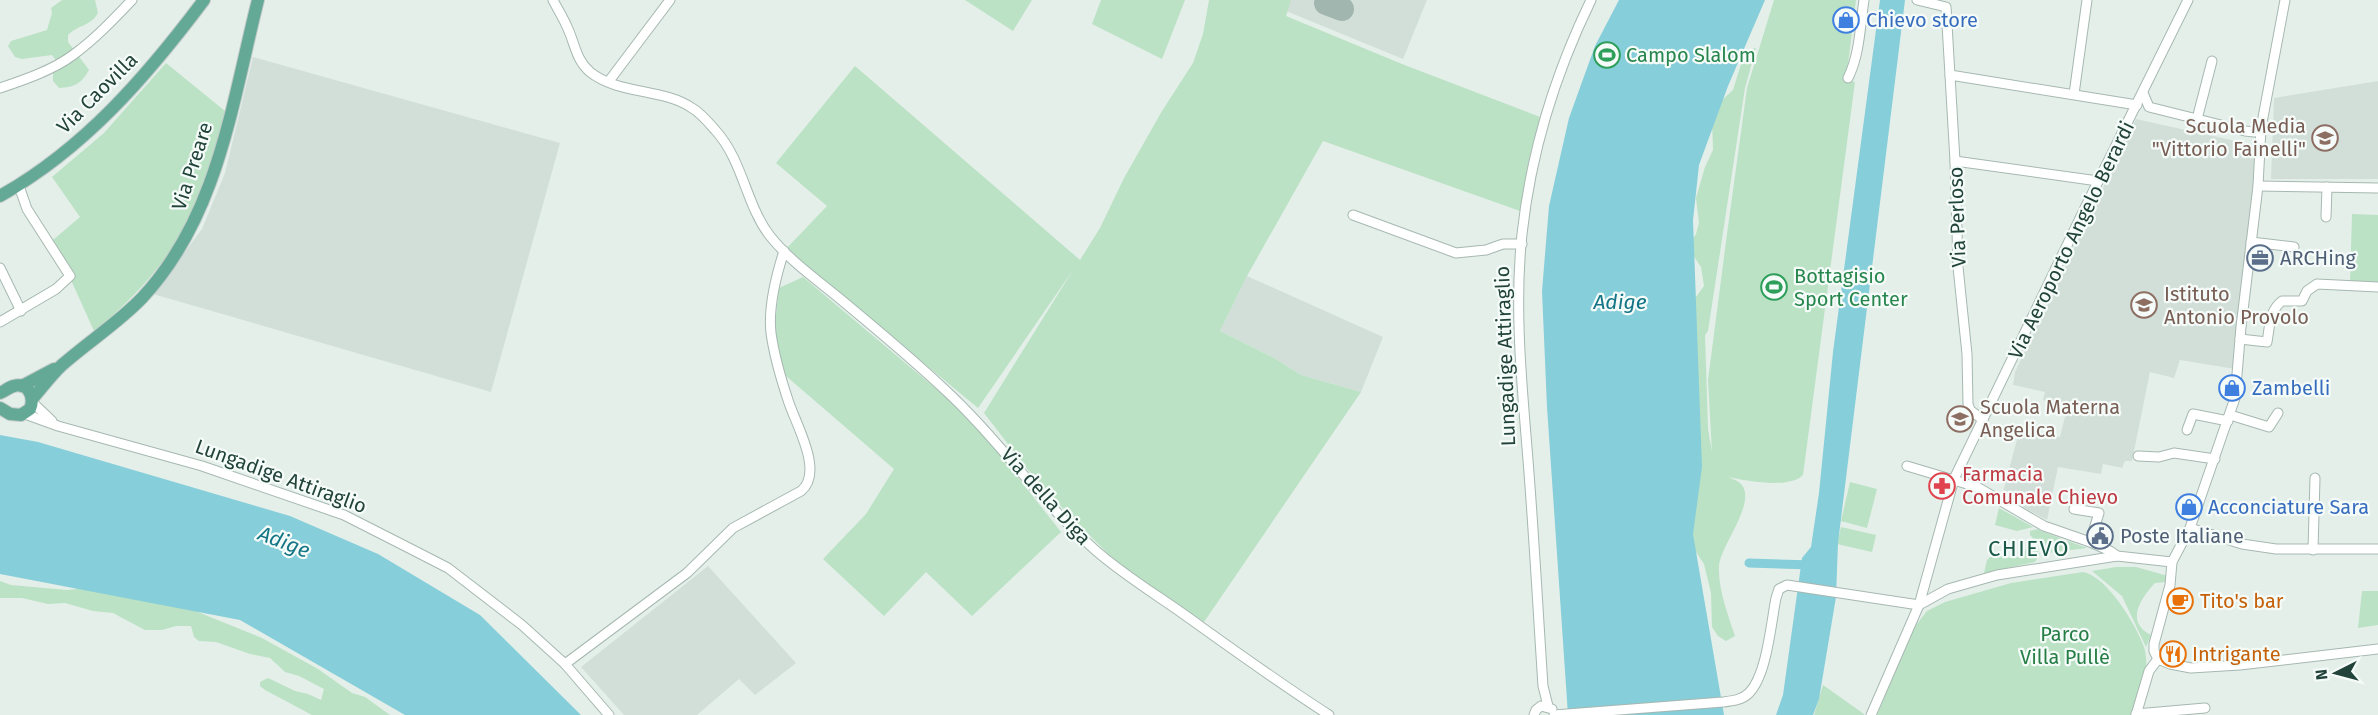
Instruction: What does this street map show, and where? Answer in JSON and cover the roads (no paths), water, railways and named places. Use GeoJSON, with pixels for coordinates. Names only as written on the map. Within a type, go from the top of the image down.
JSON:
{"type":"FeatureCollection","features":[{"type":"Feature","properties":{"kind":"main road","name":"Via Caovilla"},"geometry":{"type":"LineString","coordinates":[[0,196],[19,186],[56,160],[110,112],[162,56],[204,0]]}},
{"type":"Feature","properties":{"kind":"main road","name":"Via Preare"},"geometry":{"type":"LineString","coordinates":[[22,386],[60,366],[126,314],[161,275],[191,228],[201,208],[216,165],[258,0]]}},
{"type":"Feature","properties":{"kind":"main road","name":"Via Preare"},"geometry":{"type":"LineString","coordinates":[[32,401],[60,366]]}},
{"type":"Feature","properties":{"kind":"main road","name":"Lungadige Attiraglio"},"geometry":{"type":"LineString","coordinates":[[25,414],[15,416],[5,411],[4,391],[11,387],[22,386],[28,389],[32,401]]}},
{"type":"Feature","properties":{"kind":"main road"},"geometry":{"type":"LineString","coordinates":[[25,414],[30,409],[32,401]]}},
{"type":"Feature","properties":{"kind":"street"},"geometry":{"type":"LineString","coordinates":[[0,88],[24,80],[71,56],[107,26],[132,0]]}},
{"type":"Feature","properties":{"kind":"street","name":"Via della Diga"},"geometry":{"type":"LineString","coordinates":[[553,0],[570,31],[578,56],[591,72],[609,81],[678,101],[693,108],[718,132],[737,164],[765,228],[784,251],[950,394],[998,442],[1027,481],[1059,516],[1122,572],[1329,715]]}},
{"type":"Feature","properties":{"kind":"street"},"geometry":{"type":"LineString","coordinates":[[609,81],[670,0]]}},
{"type":"Feature","properties":{"kind":"street","name":"Lungadige Attiraglio"},"geometry":{"type":"LineString","coordinates":[[1557,715],[1548,706],[1543,686],[1519,303],[1522,244],[1528,194],[1540,135],[1552,93],[1591,0]]}},
{"type":"Feature","properties":{"kind":"street"},"geometry":{"type":"LineString","coordinates":[[1848,78],[1857,51],[1864,0]]}},
{"type":"Feature","properties":{"kind":"street","name":"Via Perloso"},"geometry":{"type":"LineString","coordinates":[[1917,0],[1948,3],[1958,267],[1967,354],[1968,404],[1970,411],[1983,420]]}},
{"type":"Feature","properties":{"kind":"street"},"geometry":{"type":"LineString","coordinates":[[2074,94],[2086,0]]}},
{"type":"Feature","properties":{"kind":"street","name":"Via Aeroporto Angelo Berardi"},"geometry":{"type":"LineString","coordinates":[[1871,715],[1919,605],[1954,479],[2188,0]]}},
{"type":"Feature","properties":{"kind":"street"},"geometry":{"type":"LineString","coordinates":[[2285,0],[2261,128],[2258,186],[2235,398],[2190,528],[2172,562],[2170,585],[2154,651],[2158,659],[2191,668],[2378,650]]}},
{"type":"Feature","properties":{"kind":"street"},"geometry":{"type":"LineString","coordinates":[[2197,119],[2212,61]]}},
{"type":"Feature","properties":{"kind":"street"},"geometry":{"type":"LineString","coordinates":[[1950,75],[2137,105]]}},
{"type":"Feature","properties":{"kind":"street"},"geometry":{"type":"LineString","coordinates":[[2143,93],[2150,107],[2254,132],[2261,128]]}},
{"type":"Feature","properties":{"kind":"street"},"geometry":{"type":"LineString","coordinates":[[1955,160],[2098,181]]}},
{"type":"Feature","properties":{"kind":"street"},"geometry":{"type":"LineString","coordinates":[[0,322],[56,289],[70,276],[27,209],[19,186]]}},
{"type":"Feature","properties":{"kind":"street"},"geometry":{"type":"LineString","coordinates":[[2258,186],[2378,188]]}},
{"type":"Feature","properties":{"kind":"street"},"geometry":{"type":"LineString","coordinates":[[2326,217],[2327,187]]}},
{"type":"Feature","properties":{"kind":"street"},"geometry":{"type":"LineString","coordinates":[[1353,215],[1456,254],[1486,250],[1503,244],[1522,244]]}},
{"type":"Feature","properties":{"kind":"street"},"geometry":{"type":"LineString","coordinates":[[2251,242],[2294,247]]}},
{"type":"Feature","properties":{"kind":"street"},"geometry":{"type":"LineString","coordinates":[[565,664],[687,573],[733,528],[801,491],[808,484],[809,458],[806,445],[788,403],[771,336],[770,321],[773,299],[784,251]]}},
{"type":"Feature","properties":{"kind":"street"},"geometry":{"type":"LineString","coordinates":[[0,268],[21,311]]}},
{"type":"Feature","properties":{"kind":"street"},"geometry":{"type":"LineString","coordinates":[[2240,339],[2267,342],[2272,311],[2277,304],[2282,301],[2302,301],[2307,291],[2317,284],[2378,287]]}},
{"type":"Feature","properties":{"kind":"street","name":"Lungadige Attiraglio"},"geometry":{"type":"LineString","coordinates":[[32,401],[58,426]]}},
{"type":"Feature","properties":{"kind":"street"},"geometry":{"type":"LineString","coordinates":[[2187,430],[2193,414],[2229,418],[2269,427],[2278,413]]}},
{"type":"Feature","properties":{"kind":"street","name":"Lungadige Attiraglio"},"geometry":{"type":"LineString","coordinates":[[25,414],[58,426],[202,466],[344,515],[447,568],[522,625],[565,664],[609,715]]}},
{"type":"Feature","properties":{"kind":"street"},"geometry":{"type":"LineString","coordinates":[[2138,456],[2159,457],[2174,453],[2214,459]]}},
{"type":"Feature","properties":{"kind":"street"},"geometry":{"type":"LineString","coordinates":[[1907,466],[1977,487],[2044,526],[2090,542],[2117,556]]}},
{"type":"Feature","properties":{"kind":"street"},"geometry":{"type":"LineString","coordinates":[[2313,550],[2315,478]]}},
{"type":"Feature","properties":{"kind":"street"},"geometry":{"type":"LineString","coordinates":[[2074,509],[2098,513],[2090,542]]}},
{"type":"Feature","properties":{"kind":"street"},"geometry":{"type":"LineString","coordinates":[[2190,528],[2242,544],[2292,551],[2378,549]]}},
{"type":"Feature","properties":{"kind":"street"},"geometry":{"type":"LineString","coordinates":[[1557,715],[1723,702],[1736,700],[1748,694],[1759,677],[1779,589],[1787,585],[1840,591],[1919,605],[1948,589],[1997,574],[2117,556],[2172,562]]}},
{"type":"Feature","properties":{"kind":"street"},"geometry":{"type":"LineString","coordinates":[[2158,659],[2149,671],[2136,715],[2205,708]]}},
{"type":"Feature","properties":{"kind":"street","name":"Lungadige Attiraglio"},"geometry":{"type":"LineString","coordinates":[[1534,712],[1543,686]]}},
{"type":"Feature","properties":{"kind":"street","name":"Lungadige Attiraglio"},"geometry":{"type":"LineString","coordinates":[[1534,712],[1548,706]]}},
{"type":"Feature","properties":{"kind":"water","name":"Adige"},"geometry":{"type":"Polygon","coordinates":[[[1619,0],[1765,0],[1728,86],[1699,165],[1693,220],[1702,467],[1693,534],[1724,715],[1568,715],[1547,407],[1542,291],[1549,206],[1569,118],[1595,46],[1619,0]]]}},
{"type":"Feature","properties":{"kind":"water"},"geometry":{"type":"Polygon","coordinates":[[[1880,0],[1905,0],[1838,543],[1836,597],[1819,699],[1813,715],[1776,715],[1783,695],[1802,558],[1811,547],[1819,493],[1833,352],[1880,0]]]}},
{"type":"Feature","properties":{"kind":"water"},"geometry":{"type":"Polygon","coordinates":[[[0,435],[38,442],[290,516],[378,554],[480,615],[581,715],[405,715],[240,620],[0,574],[0,435]]]}},
{"type":"Feature","properties":{"kind":"waterway"},"geometry":{"type":"LineString","coordinates":[[1749,563],[1813,565]]}},
{"type":"Feature","properties":{"kind":"place","name":"Chievo store"},"geometry":{"type":"Point","coordinates":[1846,20]}},
{"type":"Feature","properties":{"kind":"place","name":"Campo Slalom"},"geometry":{"type":"Point","coordinates":[1607,55]}},
{"type":"Feature","properties":{"kind":"place","name":"Scuola Media \"Vittorio Fainelli\""},"geometry":{"type":"Point","coordinates":[2325,138]}},
{"type":"Feature","properties":{"kind":"place","name":"ARCHing"},"geometry":{"type":"Point","coordinates":[2260,258]}},
{"type":"Feature","properties":{"kind":"place","name":"Bottagisio Sport Center"},"geometry":{"type":"Point","coordinates":[1774,287]}},
{"type":"Feature","properties":{"kind":"place","name":"Istituto Antonio Provolo"},"geometry":{"type":"Point","coordinates":[2144,305]}},
{"type":"Feature","properties":{"kind":"place","name":"Zambelli"},"geometry":{"type":"Point","coordinates":[2232,388]}},
{"type":"Feature","properties":{"kind":"place","name":"Scuola Materna Angelica"},"geometry":{"type":"Point","coordinates":[1960,419]}},
{"type":"Feature","properties":{"kind":"place","name":"Farmacia Comunale Chievo"},"geometry":{"type":"Point","coordinates":[1942,486]}},
{"type":"Feature","properties":{"kind":"place","name":"Acconciature Sara"},"geometry":{"type":"Point","coordinates":[2189,507]}},
{"type":"Feature","properties":{"kind":"place","name":"Poste Italiane"},"geometry":{"type":"Point","coordinates":[2100,536]}},
{"type":"Feature","properties":{"kind":"place","name":"Tito's bar"},"geometry":{"type":"Point","coordinates":[2180,601]}},
{"type":"Feature","properties":{"kind":"place","name":"Intrigante"},"geometry":{"type":"Point","coordinates":[2173,654]}},
{"type":"Feature","properties":{"kind":"district","name":"CHIEVO"},"geometry":{"type":"Point","coordinates":[2029,548]}},
{"type":"Feature","properties":{"kind":"park label","name":"Parco Villa Pullè"},"geometry":{"type":"Point","coordinates":[2065,646]}}]}
